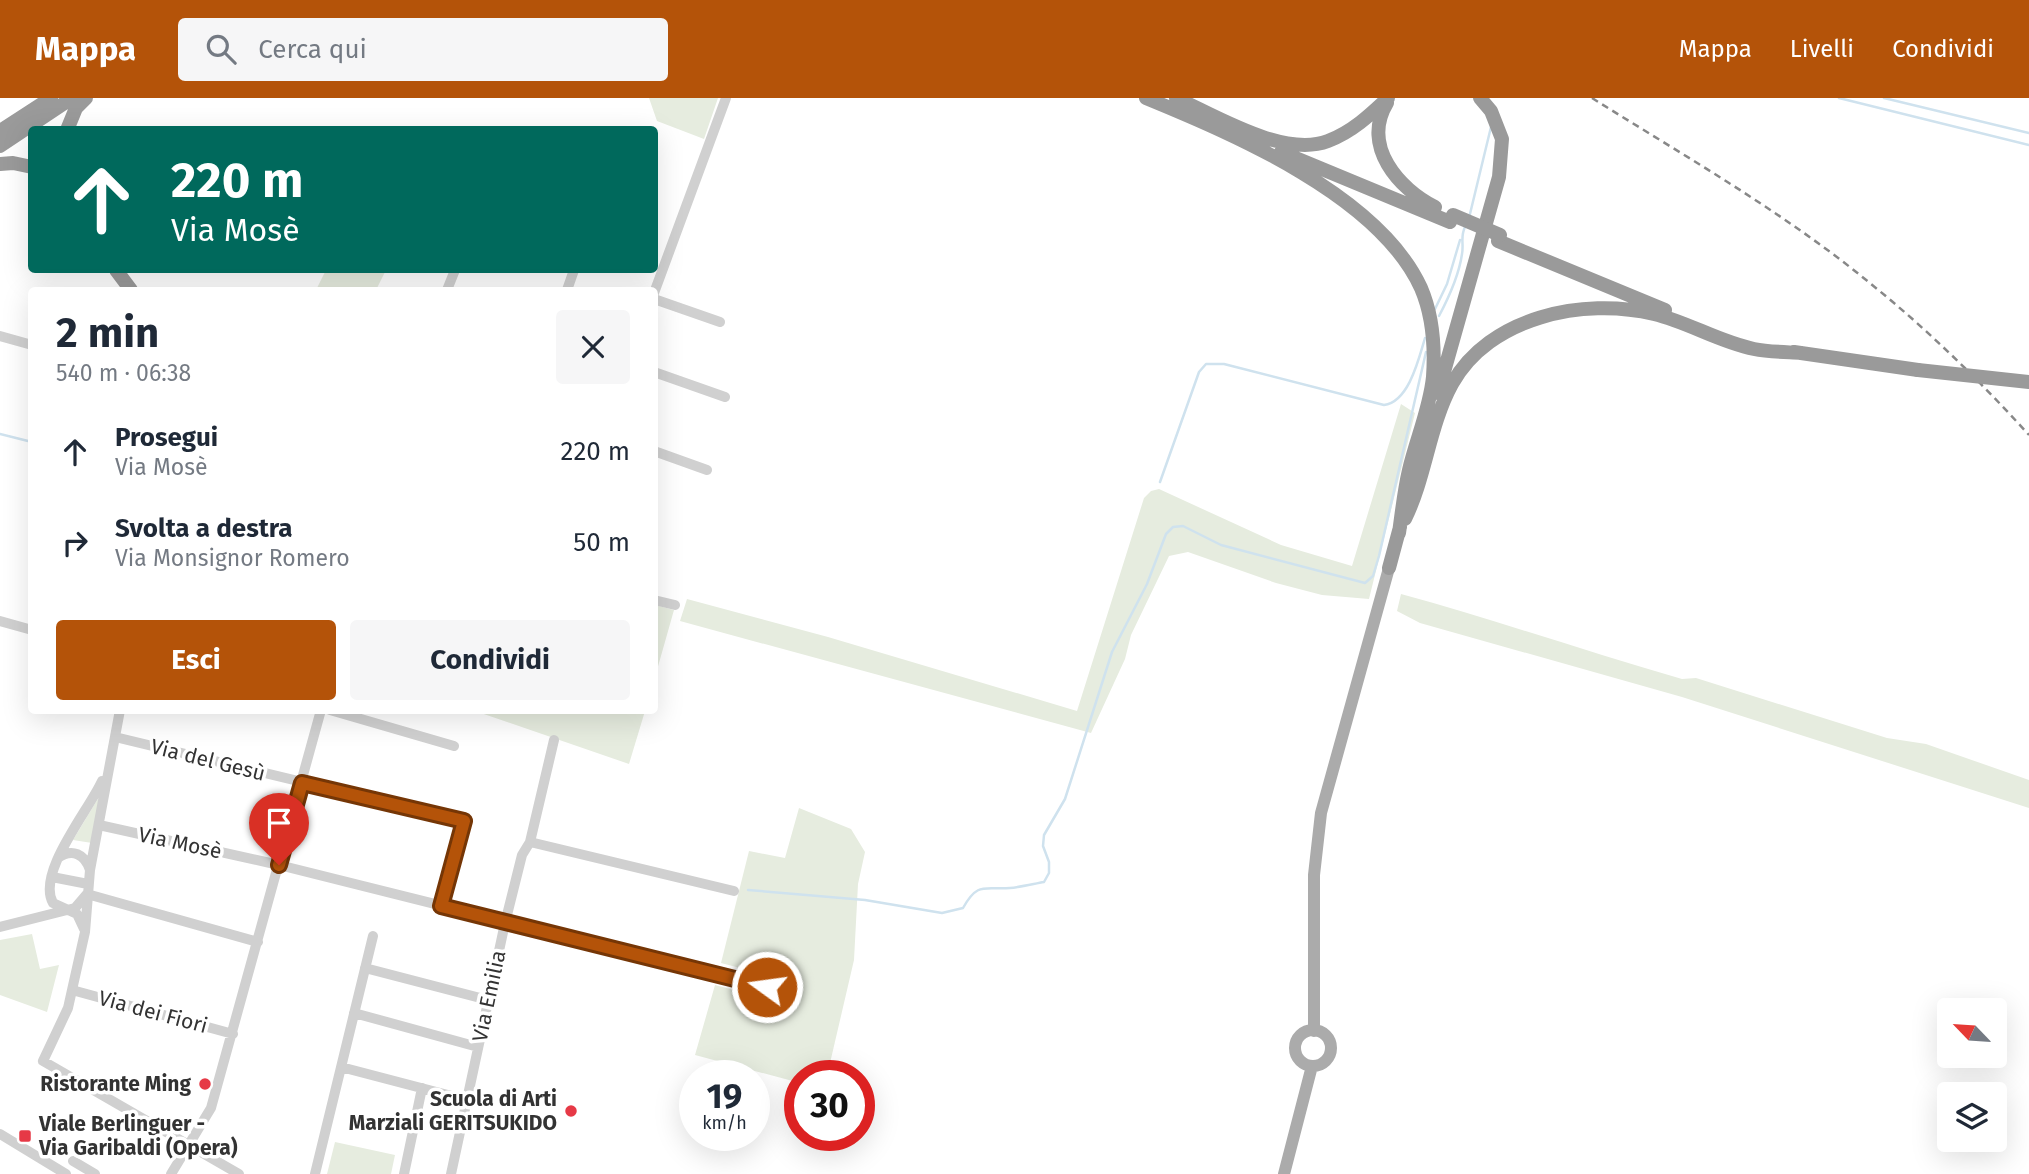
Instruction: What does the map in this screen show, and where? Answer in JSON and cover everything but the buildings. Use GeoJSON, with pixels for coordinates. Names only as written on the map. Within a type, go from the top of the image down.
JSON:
{"type":"FeatureCollection","features":[{"type":"Feature","properties":{"kind":"highway"},"geometry":{"type":"LineString","coordinates":[[0,131],[51,98]]}},
{"type":"Feature","properties":{"kind":"highway"},"geometry":{"type":"LineString","coordinates":[[30,126],[72,98]]}},
{"type":"Feature","properties":{"kind":"highway"},"geometry":{"type":"LineString","coordinates":[[68,126],[76,108],[86,98]]}},
{"type":"Feature","properties":{"kind":"highway"},"geometry":{"type":"LineString","coordinates":[[1174,98],[1263,137],[1311,145],[1342,135],[1389,98]]}},
{"type":"Feature","properties":{"kind":"highway"},"geometry":{"type":"LineString","coordinates":[[1174,98],[1225,127]]}},
{"type":"Feature","properties":{"kind":"highway"},"geometry":{"type":"LineString","coordinates":[[1389,98],[1382,111],[1378,132],[1389,168],[1418,198],[1451,218]]}},
{"type":"Feature","properties":{"kind":"highway"},"geometry":{"type":"LineString","coordinates":[[1389,568],[1499,177],[1502,139],[1491,111],[1480,98]]}},
{"type":"Feature","properties":{"kind":"highway"},"geometry":{"type":"LineString","coordinates":[[1151,100],[1451,218],[1499,238],[1528,254],[1702,324],[1802,353]]}},
{"type":"Feature","properties":{"kind":"highway"},"geometry":{"type":"LineString","coordinates":[[1151,100],[1284,162],[1344,200],[1389,240],[1415,277],[1432,330],[1432,380],[1408,473],[1399,533]]}},
{"type":"Feature","properties":{"kind":"highway"},"geometry":{"type":"LineString","coordinates":[[0,146],[28,127]]}},
{"type":"Feature","properties":{"kind":"highway"},"geometry":{"type":"LineString","coordinates":[[0,164],[28,166]]}},
{"type":"Feature","properties":{"kind":"highway"},"geometry":{"type":"LineString","coordinates":[[1399,533],[1418,493],[1451,386],[1472,355],[1515,325],[1563,313],[1631,310],[1653,314],[1755,350],[1802,353],[1918,370],[2029,382]]}},
{"type":"Feature","properties":{"kind":"main road"},"geometry":{"type":"LineString","coordinates":[[1314,1031],[1314,875],[1321,813],[1389,568]]}},
{"type":"Feature","properties":{"kind":"main road"},"geometry":{"type":"LineString","coordinates":[[1314,1031],[1328,1039],[1331,1049],[1327,1060],[1312,1066],[1301,1062],[1296,1046],[1304,1033],[1314,1031]]}},
{"type":"Feature","properties":{"kind":"main road"},"geometry":{"type":"LineString","coordinates":[[1283,1174],[1312,1066]]}},
{"type":"Feature","properties":{"kind":"street"},"geometry":{"type":"LineString","coordinates":[[656,287],[726,98]]}},
{"type":"Feature","properties":{"kind":"street"},"geometry":{"type":"LineString","coordinates":[[658,300],[720,322]]}},
{"type":"Feature","properties":{"kind":"street"},"geometry":{"type":"LineString","coordinates":[[0,336],[28,344]]}},
{"type":"Feature","properties":{"kind":"street"},"geometry":{"type":"LineString","coordinates":[[658,373],[725,397]]}},
{"type":"Feature","properties":{"kind":"street"},"geometry":{"type":"LineString","coordinates":[[658,452],[707,470]]}},
{"type":"Feature","properties":{"kind":"street"},"geometry":{"type":"LineString","coordinates":[[658,601],[675,605]]}},
{"type":"Feature","properties":{"kind":"street"},"geometry":{"type":"LineString","coordinates":[[0,621],[28,629]]}},
{"type":"Feature","properties":{"kind":"street"},"geometry":{"type":"LineString","coordinates":[[119,714],[87,889],[85,932],[68,1007],[43,1060],[239,1174]]}},
{"type":"Feature","properties":{"kind":"street"},"geometry":{"type":"LineString","coordinates":[[172,1174],[211,1108],[320,714]]}},
{"type":"Feature","properties":{"kind":"street"},"geometry":{"type":"LineString","coordinates":[[344,714],[454,746]]}},
{"type":"Feature","properties":{"kind":"street","name":"Via del Gesù"},"geometry":{"type":"LineString","coordinates":[[115,737],[464,821],[441,906]]}},
{"type":"Feature","properties":{"kind":"street","name":"Via Emilia"},"geometry":{"type":"LineString","coordinates":[[451,1174],[505,923],[522,855],[530,842],[554,740]]}},
{"type":"Feature","properties":{"kind":"street"},"geometry":{"type":"LineString","coordinates":[[30,920],[42,910],[58,858],[108,767]]}},
{"type":"Feature","properties":{"kind":"street","name":"Via Mosè"},"geometry":{"type":"LineString","coordinates":[[100,825],[279,865],[767,987]]}},
{"type":"Feature","properties":{"kind":"street"},"geometry":{"type":"LineString","coordinates":[[530,842],[734,891]]}},
{"type":"Feature","properties":{"kind":"street"},"geometry":{"type":"LineString","coordinates":[[58,858],[65,853],[77,853],[86,860],[90,870]]}},
{"type":"Feature","properties":{"kind":"street"},"geometry":{"type":"LineString","coordinates":[[52,877],[258,942]]}},
{"type":"Feature","properties":{"kind":"street"},"geometry":{"type":"LineString","coordinates":[[0,927],[77,907],[87,889]]}},
{"type":"Feature","properties":{"kind":"street"},"geometry":{"type":"LineString","coordinates":[[49,890],[52,902],[79,916],[85,932]]}},
{"type":"Feature","properties":{"kind":"street"},"geometry":{"type":"LineString","coordinates":[[315,1174],[373,936]]}},
{"type":"Feature","properties":{"kind":"street"},"geometry":{"type":"LineString","coordinates":[[365,968],[488,1000]]}},
{"type":"Feature","properties":{"kind":"street","name":"Via dei Fiori"},"geometry":{"type":"LineString","coordinates":[[72,990],[233,1034]]}},
{"type":"Feature","properties":{"kind":"street"},"geometry":{"type":"LineString","coordinates":[[354,1013],[478,1047]]}},
{"type":"Feature","properties":{"kind":"street"},"geometry":{"type":"LineString","coordinates":[[341,1067],[467,1100]]}},
{"type":"Feature","properties":{"kind":"street"},"geometry":{"type":"LineString","coordinates":[[404,1174],[422,1088]]}},
{"type":"Feature","properties":{"kind":"street"},"geometry":{"type":"LineString","coordinates":[[0,1134],[66,1174]]}},
{"type":"Feature","properties":{"kind":"street"},"geometry":{"type":"LineString","coordinates":[[73,1161],[94,1174]]}},
{"type":"Feature","properties":{"kind":"shaded area"},"geometry":{"type":"Polygon","coordinates":[[[649,98],[718,98],[704,139],[657,121],[649,98]]]}},
{"type":"Feature","properties":{"kind":"shaded area"},"geometry":{"type":"Polygon","coordinates":[[[324,273],[384,273],[378,287],[318,287],[324,273]]]}},
{"type":"Feature","properties":{"kind":"shaded area"},"geometry":{"type":"Polygon","coordinates":[[[1401,404],[1415,413],[1369,599],[1322,595],[1276,583],[1188,552],[1169,556],[1131,635],[1125,659],[1091,733],[680,621],[687,599],[828,637],[1077,711],[1144,498],[1151,491],[1159,489],[1281,545],[1352,566],[1401,404]]]}},
{"type":"Feature","properties":{"kind":"shaded area"},"geometry":{"type":"Polygon","coordinates":[[[1401,594],[1682,679],[1696,678],[1887,738],[1926,744],[2029,780],[2029,808],[1682,697],[1420,623],[1397,611],[1401,594]]]}},
{"type":"Feature","properties":{"kind":"shaded area"},"geometry":{"type":"Polygon","coordinates":[[[658,606],[674,610],[658,666],[658,606]]]}},
{"type":"Feature","properties":{"kind":"shaded area"},"geometry":{"type":"Polygon","coordinates":[[[484,714],[644,714],[629,764],[484,714]]]}},
{"type":"Feature","properties":{"kind":"shaded area"},"geometry":{"type":"Polygon","coordinates":[[[99,797],[92,843],[73,840],[99,797]]]}},
{"type":"Feature","properties":{"kind":"shaded area"},"geometry":{"type":"Polygon","coordinates":[[[799,808],[851,829],[865,852],[858,884],[854,960],[831,1060],[784,1060],[784,1079],[770,1075],[770,1060],[714,1060],[695,1055],[715,985],[769,999],[775,977],[721,963],[749,851],[785,858],[799,808]]]}},
{"type":"Feature","properties":{"kind":"shaded area"},"geometry":{"type":"Polygon","coordinates":[[[32,934],[40,969],[59,965],[47,1012],[0,995],[0,940],[32,934]]]}},
{"type":"Feature","properties":{"kind":"shaded area"},"geometry":{"type":"Polygon","coordinates":[[[335,1142],[395,1155],[391,1174],[327,1174],[335,1142]]]}},
{"type":"Feature","properties":{"kind":"waterway"},"geometry":{"type":"LineString","coordinates":[[1839,98],[2029,145]]}},
{"type":"Feature","properties":{"kind":"waterway"},"geometry":{"type":"LineString","coordinates":[[1884,98],[2029,133]]}},
{"type":"Feature","properties":{"kind":"waterway"},"geometry":{"type":"LineString","coordinates":[[1469,218],[1491,127]]}},
{"type":"Feature","properties":{"kind":"waterway"},"geometry":{"type":"LineString","coordinates":[[1439,316],[1459,270],[1465,227]]}},
{"type":"Feature","properties":{"kind":"waterway"},"geometry":{"type":"LineString","coordinates":[[1435,309],[1447,284],[1460,240]]}},
{"type":"Feature","properties":{"kind":"waterway"},"geometry":{"type":"LineString","coordinates":[[1160,482],[1199,372],[1206,364],[1224,364],[1384,405],[1393,402],[1406,388],[1425,338]]}},
{"type":"Feature","properties":{"kind":"waterway"},"geometry":{"type":"LineString","coordinates":[[748,890],[865,900],[942,913],[963,908],[978,890],[1044,882],[1049,873],[1049,862],[1043,846],[1044,835],[1065,799],[1112,652],[1147,584],[1166,534],[1173,527],[1183,526],[1221,545],[1365,583],[1373,576],[1379,556],[1426,352]]}},
{"type":"Feature","properties":{"kind":"waterway"},"geometry":{"type":"LineString","coordinates":[[0,434],[28,441]]}},
{"type":"Feature","properties":{"kind":"railway"},"geometry":{"type":"LineString","coordinates":[[1592,98],[1734,186],[1838,258],[1933,338],[2029,435]]}},
{"type":"Feature","properties":{"kind":"place","name":"Ristorante Ming"},"geometry":{"type":"Point","coordinates":[205,1084]}},
{"type":"Feature","properties":{"kind":"place","name":"Scuola di Arti Marziali GERITSUKIDO"},"geometry":{"type":"Point","coordinates":[571,1111]}},
{"type":"Feature","properties":{"kind":"place","name":"Viale Berlinguer - Via Garibaldi (Opera)"},"geometry":{"type":"Point","coordinates":[25,1136]}},
{"type":"Feature","properties":{"kind":"route"},"geometry":{"type":"LineString","coordinates":[[279,865],[302,783],[464,821],[441,906],[767,987]]}}]}
